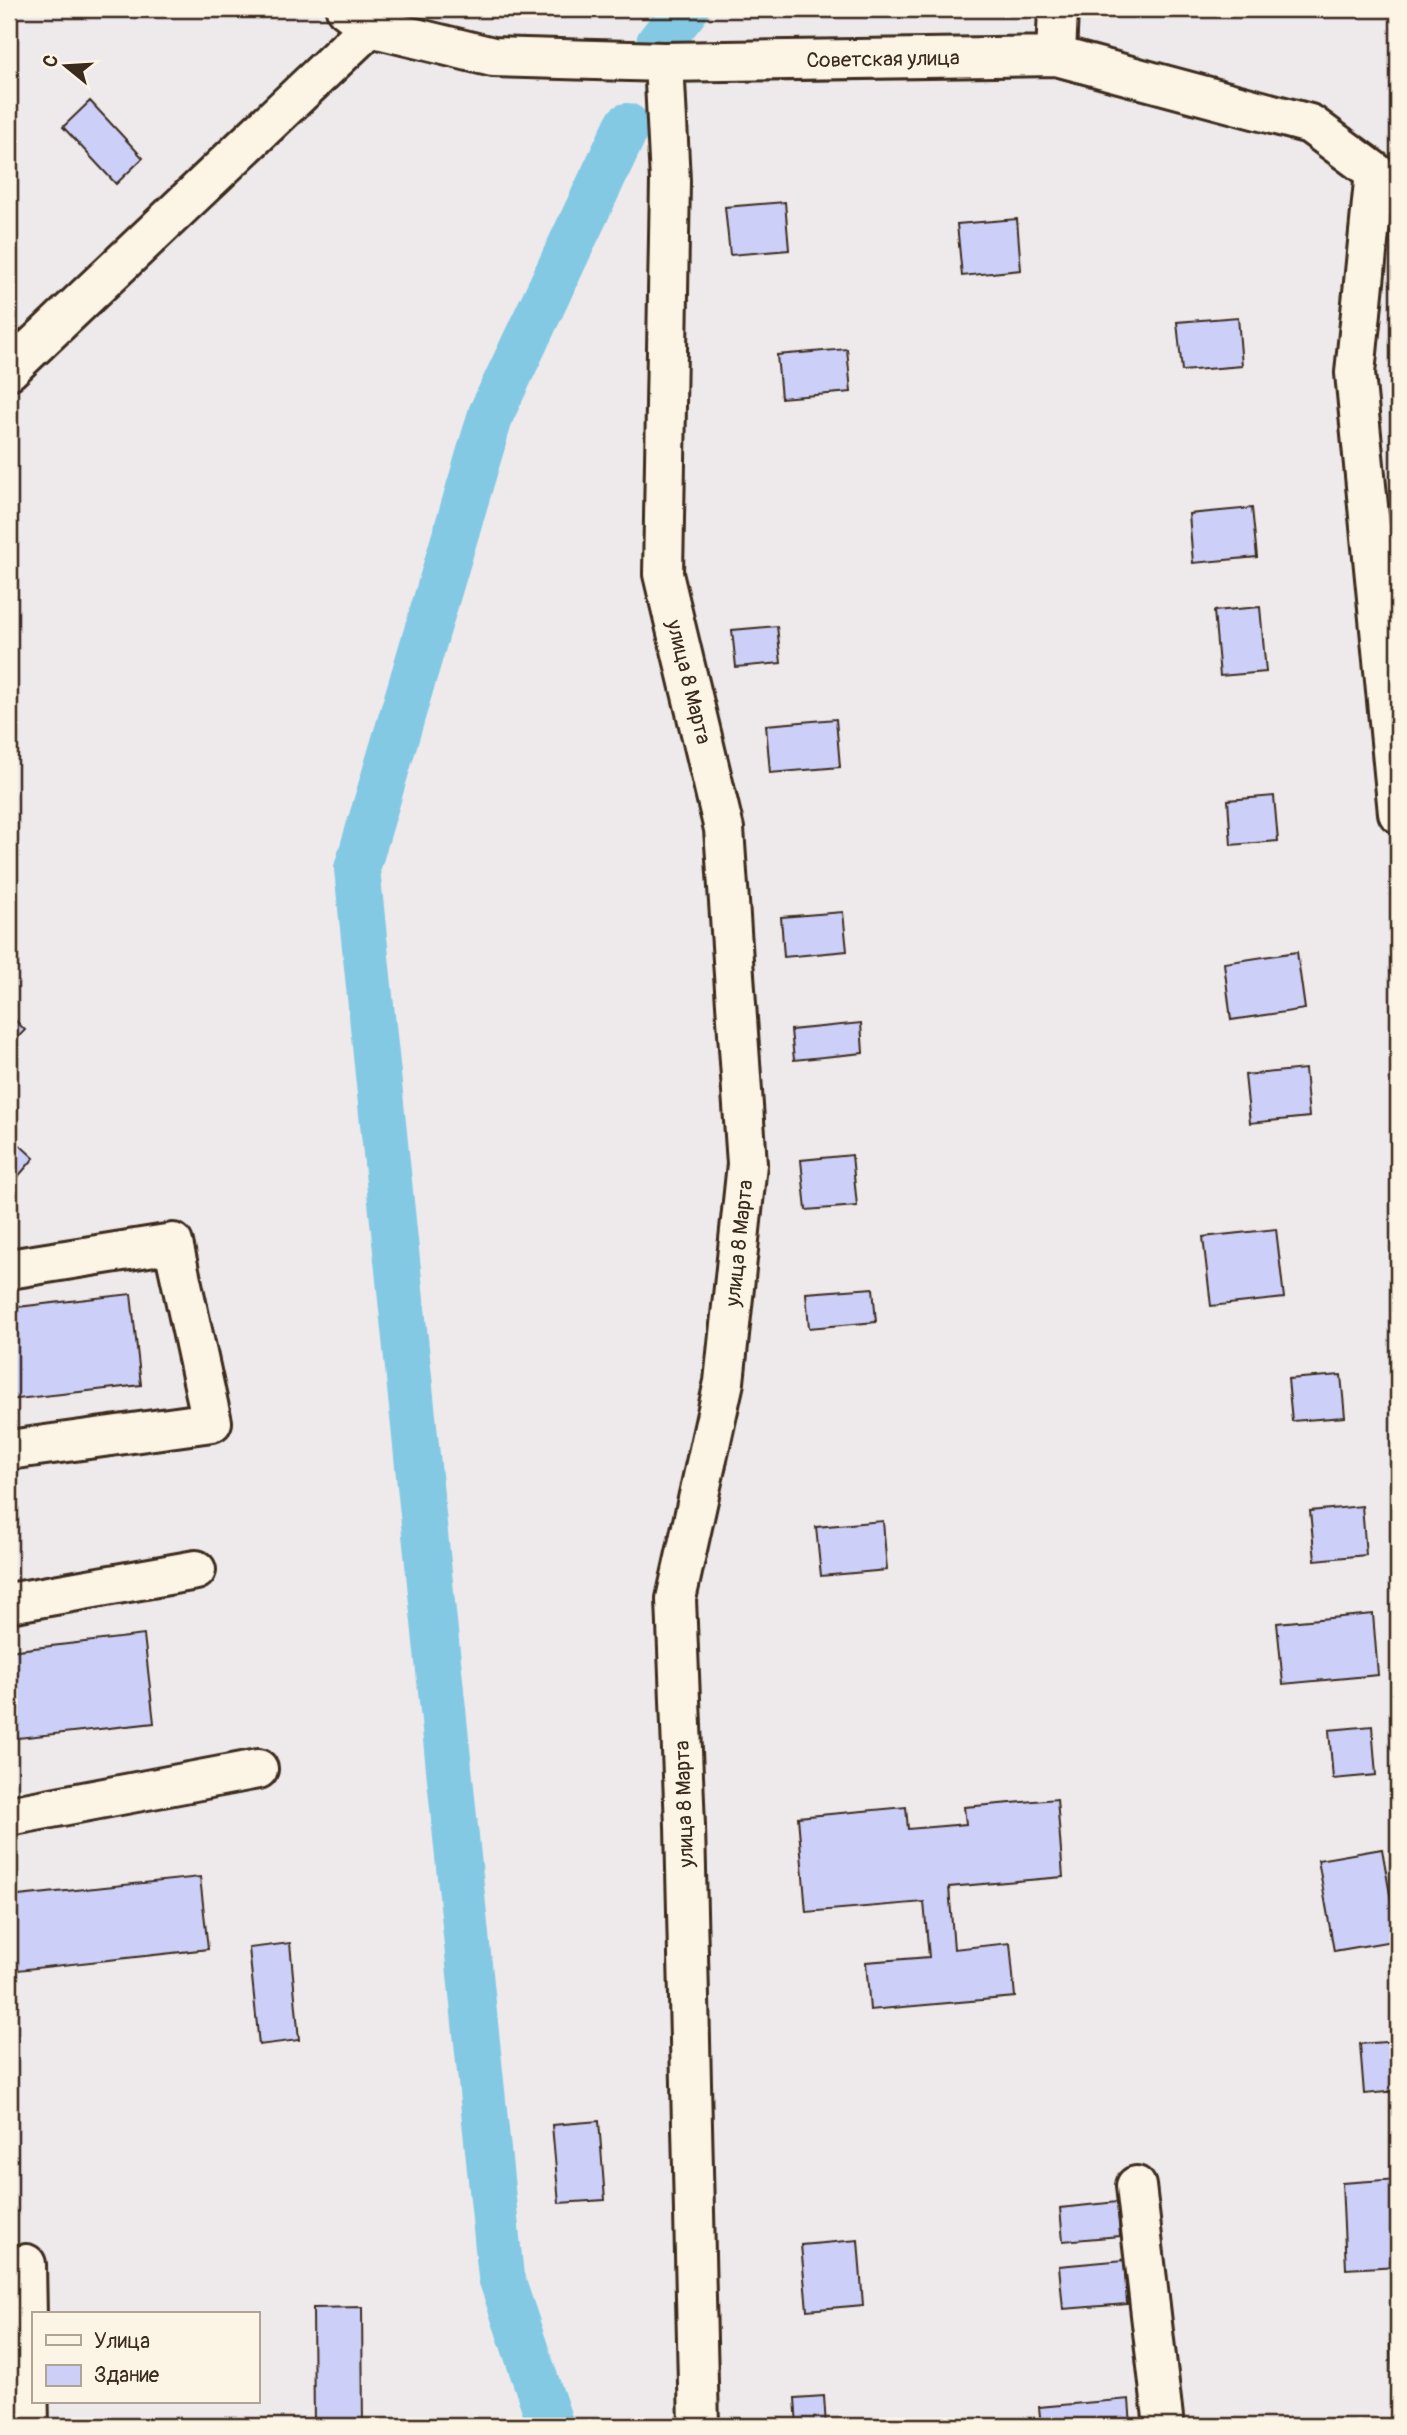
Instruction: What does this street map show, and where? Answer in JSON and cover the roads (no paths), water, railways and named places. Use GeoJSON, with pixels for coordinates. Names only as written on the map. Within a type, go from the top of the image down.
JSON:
{"type":"FeatureCollection","features":[{"type":"Feature","properties":{"kind":"street"},"geometry":{"type":"LineString","coordinates":[[1056,56],[1058,9]]}},
{"type":"Feature","properties":{"kind":"street"},"geometry":{"type":"LineString","coordinates":[[9,370],[358,18]]}},
{"type":"Feature","properties":{"kind":"street","name":"Советская улица"},"geometry":{"type":"LineString","coordinates":[[358,18],[493,57],[664,62],[1056,56],[1310,124],[1387,182]]}},
{"type":"Feature","properties":{"kind":"street","name":"улица 8 Марта"},"geometry":{"type":"LineString","coordinates":[[664,62],[670,181],[663,574],[724,829],[747,1164],[724,1382],[676,1599],[685,1826],[699,2426]]}},
{"type":"Feature","properties":{"kind":"street"},"geometry":{"type":"LineString","coordinates":[[1387,182],[1355,373],[1398,813]]}},
{"type":"Feature","properties":{"kind":"street"},"geometry":{"type":"LineString","coordinates":[[9,1269],[173,1242],[212,1422],[9,1450]]}},
{"type":"Feature","properties":{"kind":"street"},"geometry":{"type":"LineString","coordinates":[[9,1603],[196,1570]]}},
{"type":"Feature","properties":{"kind":"street"},"geometry":{"type":"LineString","coordinates":[[9,1816],[257,1769]]}},
{"type":"Feature","properties":{"kind":"street"},"geometry":{"type":"LineString","coordinates":[[1136,2186],[1164,2426]]}},
{"type":"Feature","properties":{"kind":"street"},"geometry":{"type":"LineString","coordinates":[[26,2264],[29,2426]]}},
{"type":"Feature","properties":{"kind":"waterway"},"geometry":{"type":"LineString","coordinates":[[659,43],[686,9]]}},
{"type":"Feature","properties":{"kind":"waterway"},"geometry":{"type":"LineString","coordinates":[[551,2426],[501,2277],[357,869],[491,414],[627,126]]}}]}
